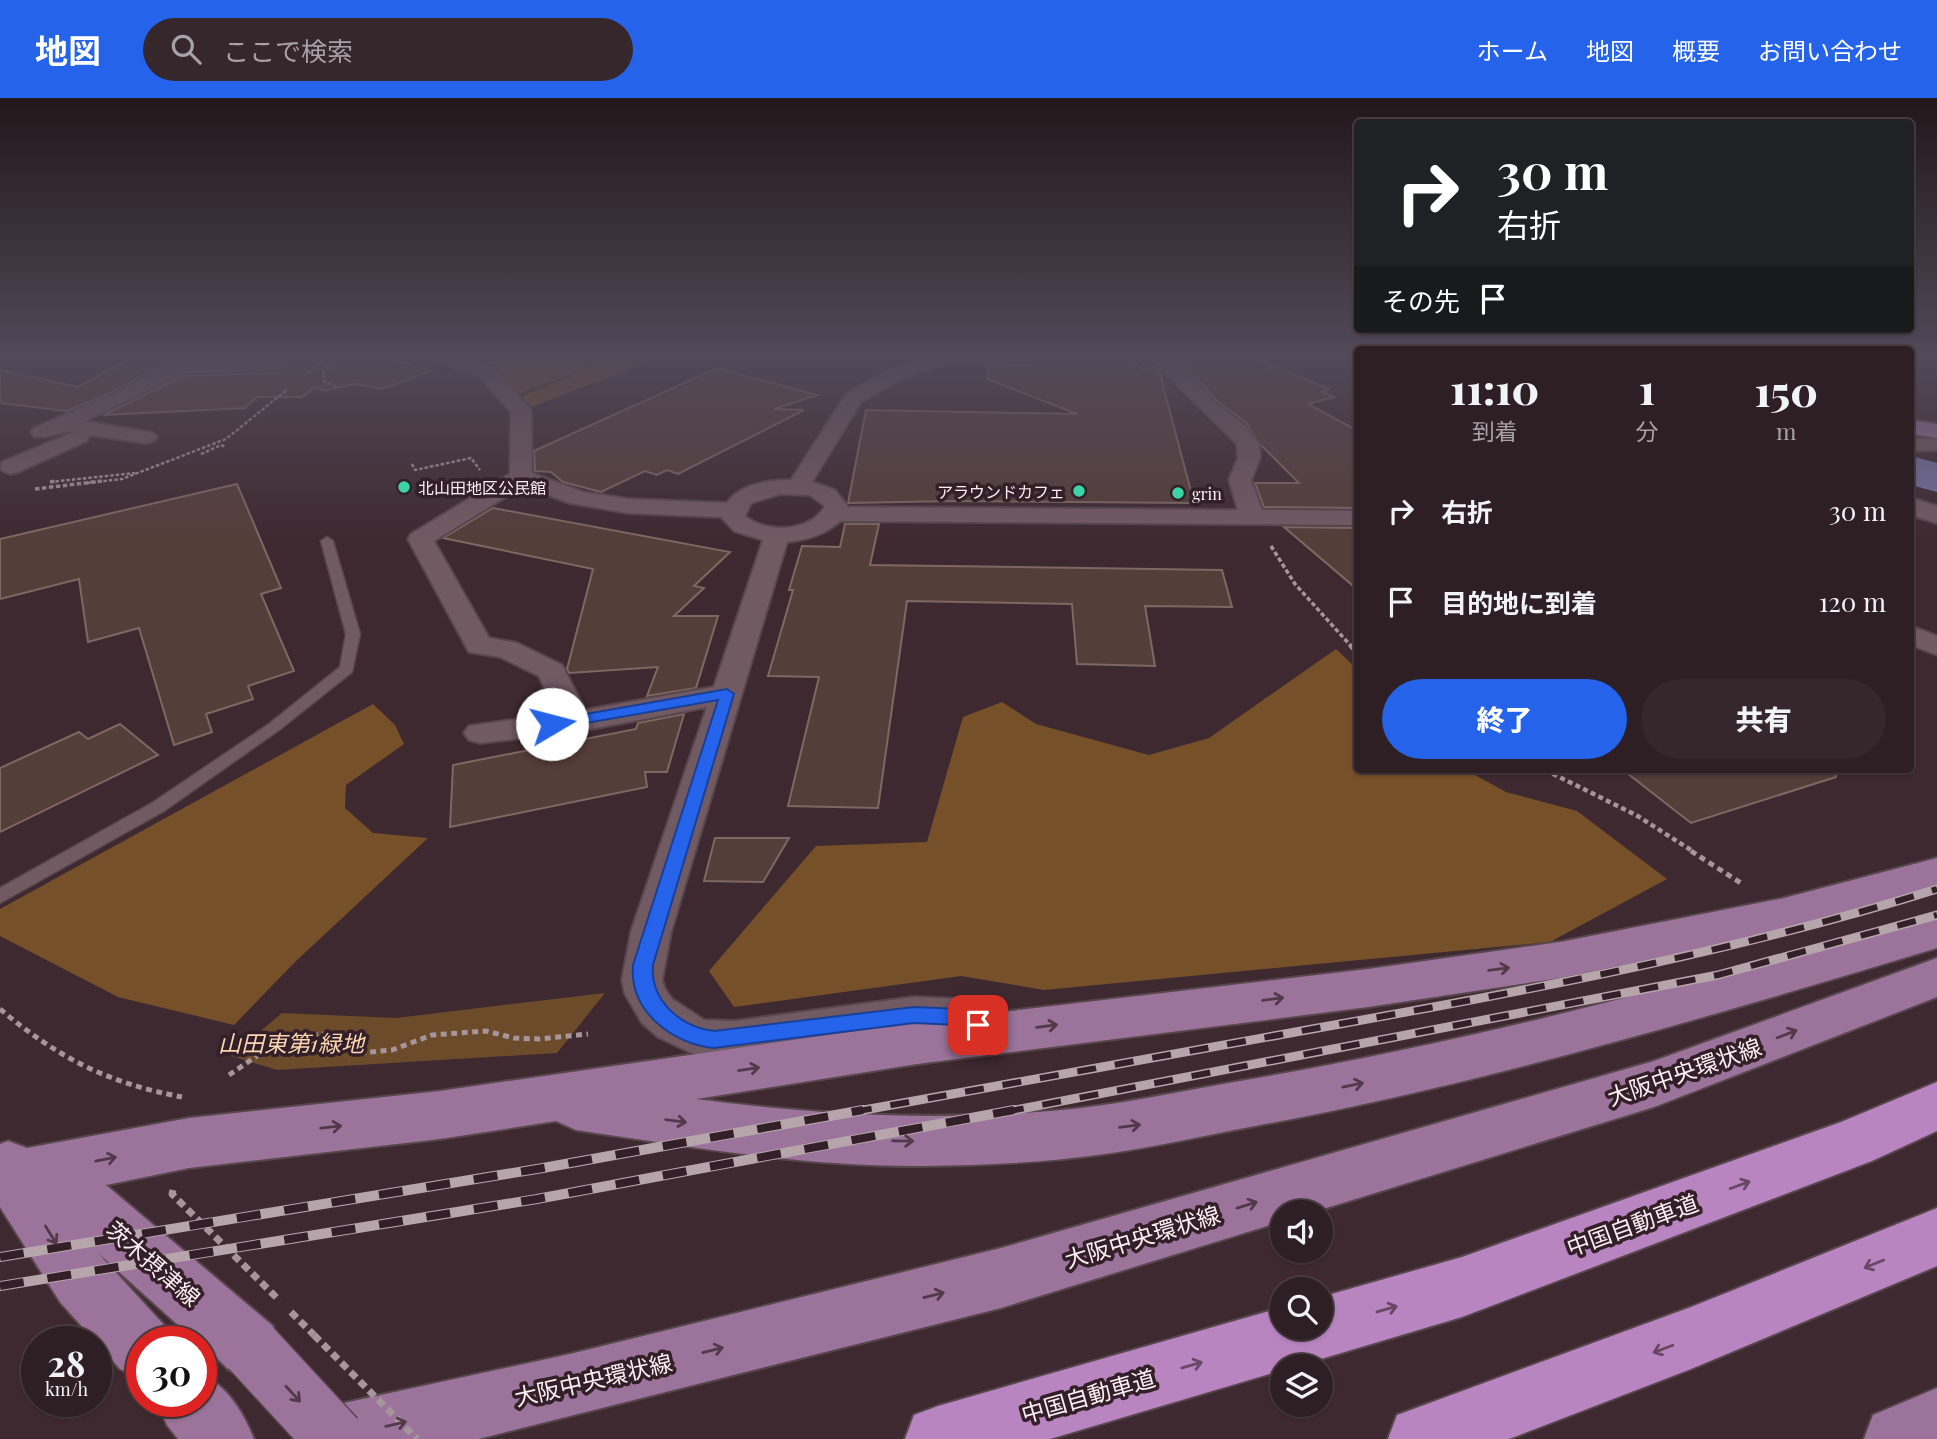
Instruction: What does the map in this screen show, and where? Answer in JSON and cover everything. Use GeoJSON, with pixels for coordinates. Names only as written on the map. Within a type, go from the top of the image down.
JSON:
{"type":"FeatureCollection","features":[{"type":"Feature","properties":{"kind":"highway","name":"中国自動車道"},"geometry":{"type":"LineString","coordinates":[[1333,1324],[1462,1287],[1853,1143],[1937,1106]]}},
{"type":"Feature","properties":{"kind":"highway"},"geometry":{"type":"LineString","coordinates":[[1421,1439],[1692,1338],[1937,1237]]}},
{"type":"Feature","properties":{"kind":"highway","name":"中国自動車道"},"geometry":{"type":"LineString","coordinates":[[938,1439],[1279,1340]]}},
{"type":"Feature","properties":{"kind":"main road"},"geometry":{"type":"LineString","coordinates":[[1914,427],[1937,431]]}},
{"type":"Feature","properties":{"kind":"main road"},"geometry":{"type":"LineString","coordinates":[[1914,507],[1937,515]]}},
{"type":"Feature","properties":{"kind":"main road"},"geometry":{"type":"LineString","coordinates":[[126,1330],[81,1281],[5,1170],[190,1143],[440,1115],[996,1033],[1368,988],[1584,956],[1784,915],[1937,874]]}},
{"type":"Feature","properties":{"kind":"main road"},"geometry":{"type":"LineString","coordinates":[[536,1100],[770,1134],[819,1138],[922,1141],[1087,1132],[1253,1105],[1517,1047],[1751,985],[1937,930]]}},
{"type":"Feature","properties":{"kind":"main road","name":"大阪中央環状線"},"geometry":{"type":"LineString","coordinates":[[332,1439],[570,1386],[1001,1278],[1654,1084],[1937,977]]}},
{"type":"Feature","properties":{"kind":"main road","name":"茨木摂津線"},"geometry":{"type":"LineString","coordinates":[[5,1170],[71,1192],[251,1348],[332,1439]]}},
{"type":"Feature","properties":{"kind":"main road"},"geometry":{"type":"LineString","coordinates":[[203,1417],[221,1439]]}},
{"type":"Feature","properties":{"kind":"main road"},"geometry":{"type":"LineString","coordinates":[[1897,1439],[1937,1421]]}},
{"type":"Feature","properties":{"kind":"street"},"geometry":{"type":"LineString","coordinates":[[41,432],[79,416]]}},
{"type":"Feature","properties":{"kind":"street"},"geometry":{"type":"LineString","coordinates":[[521,416],[521,477]]}},
{"type":"Feature","properties":{"kind":"street"},"geometry":{"type":"LineString","coordinates":[[798,487],[842,416]]}},
{"type":"Feature","properties":{"kind":"street"},"geometry":{"type":"LineString","coordinates":[[1219,416],[1236,428],[1248,443],[1249,458],[1240,480],[1253,518]]}},
{"type":"Feature","properties":{"kind":"street"},"geometry":{"type":"LineString","coordinates":[[61,424],[146,437]]}},
{"type":"Feature","properties":{"kind":"street"},"geometry":{"type":"LineString","coordinates":[[10,467],[98,430]]}},
{"type":"Feature","properties":{"kind":"street"},"geometry":{"type":"LineString","coordinates":[[1914,445],[1937,443]]}},
{"type":"Feature","properties":{"kind":"street"},"geometry":{"type":"LineString","coordinates":[[521,477],[578,498],[628,506],[733,510],[749,495],[764,490],[798,487],[813,489],[833,499],[835,514]]}},
{"type":"Feature","properties":{"kind":"street"},"geometry":{"type":"LineString","coordinates":[[521,477],[420,539],[479,646],[507,649],[552,671],[575,722]]}},
{"type":"Feature","properties":{"kind":"street"},"geometry":{"type":"LineString","coordinates":[[733,510],[738,524],[748,530],[778,535],[819,526],[835,514],[1354,518]]}},
{"type":"Feature","properties":{"kind":"street"},"geometry":{"type":"LineString","coordinates":[[778,535],[651,933],[642,980],[646,994],[657,1011],[673,1024],[698,1038],[714,1040],[914,1015],[961,1017],[996,1033]]}},
{"type":"Feature","properties":{"kind":"street"},"geometry":{"type":"LineString","coordinates":[[1914,636],[1937,646]]}},
{"type":"Feature","properties":{"kind":"street"},"geometry":{"type":"LineString","coordinates":[[480,733],[575,722],[727,694]]}},
{"type":"Feature","properties":{"kind":"lane"},"geometry":{"type":"LineString","coordinates":[[0,896],[158,807],[274,727],[347,669],[353,634],[327,541]]}},
{"type":"Feature","properties":{"kind":"path"},"geometry":{"type":"LineString","coordinates":[[193,454],[197,455],[222,445],[226,447]]}},
{"type":"Feature","properties":{"kind":"path"},"geometry":{"type":"LineString","coordinates":[[412,464],[415,470],[471,458]]}},
{"type":"Feature","properties":{"kind":"path"},"geometry":{"type":"LineString","coordinates":[[36,484],[143,472]]}},
{"type":"Feature","properties":{"kind":"path"},"geometry":{"type":"LineString","coordinates":[[1253,518],[1295,584],[1354,650]]}},
{"type":"Feature","properties":{"kind":"path"},"geometry":{"type":"LineString","coordinates":[[1551,773],[1636,816],[1745,886]]}},
{"type":"Feature","properties":{"kind":"path"},"geometry":{"type":"LineString","coordinates":[[0,1010],[52,1053],[73,1063],[139,1088],[195,1099]]}},
{"type":"Feature","properties":{"kind":"path"},"geometry":{"type":"LineString","coordinates":[[229,1075],[283,1038],[325,1034],[361,1053],[392,1050],[432,1035],[486,1031],[514,1038],[539,1039],[588,1034]]}},
{"type":"Feature","properties":{"kind":"path"},"geometry":{"type":"LineString","coordinates":[[174,1179],[173,1194],[417,1439]]}},
{"type":"Feature","properties":{"kind":"green space","name":"山田東第1緑地"},"geometry":{"type":"Polygon","coordinates":[[[605,993],[557,1053],[277,1070],[231,1056],[282,1013],[396,1018],[605,993]]]}},
{"type":"Feature","properties":{"kind":"shaded area"},"geometry":{"type":"Polygon","coordinates":[[[1336,649],[1354,666],[1354,773],[1471,773],[1506,792],[1577,811],[1667,879],[1550,942],[1044,990],[961,976],[734,1007],[709,971],[816,846],[927,842],[963,717],[1002,702],[1036,724],[1149,755],[1209,738],[1336,649]]]}},
{"type":"Feature","properties":{"kind":"shaded area"},"geometry":{"type":"Polygon","coordinates":[[[373,704],[395,725],[404,744],[346,785],[345,808],[373,833],[428,838],[295,962],[234,1025],[118,997],[0,936],[0,909],[373,704]]]}},
{"type":"Feature","properties":{"kind":"building"},"geometry":{"type":"Polygon","coordinates":[[[612,416],[793,416],[678,474],[667,470],[657,475],[645,471],[601,492],[563,482],[551,472],[535,471],[534,451],[612,416]]]}},
{"type":"Feature","properties":{"kind":"building"},"geometry":{"type":"Polygon","coordinates":[[[865,416],[1171,416],[1194,503],[954,501],[848,503],[865,416]]]}},
{"type":"Feature","properties":{"kind":"building"},"geometry":{"type":"Polygon","coordinates":[[[1236,416],[1329,416],[1354,429],[1354,508],[1264,507],[1255,483],[1299,483],[1262,446],[1245,422],[1236,416]]]}},
{"type":"Feature","properties":{"kind":"building"},"geometry":{"type":"Polygon","coordinates":[[[237,484],[281,588],[261,594],[294,671],[248,686],[253,699],[206,714],[212,732],[174,745],[139,628],[88,642],[79,579],[0,599],[0,539],[237,484]]]}},
{"type":"Feature","properties":{"kind":"building"},"geometry":{"type":"Polygon","coordinates":[[[493,508],[730,552],[694,586],[704,588],[674,616],[718,616],[696,688],[647,696],[658,667],[569,673],[567,669],[593,569],[443,538],[493,508]]]}},
{"type":"Feature","properties":{"kind":"building"},"geometry":{"type":"Polygon","coordinates":[[[845,524],[879,524],[870,565],[1222,570],[1232,607],[1145,606],[1155,666],[1077,664],[1072,604],[907,601],[878,808],[788,806],[819,677],[768,676],[793,590],[789,590],[802,546],[840,547],[845,524]]]}},
{"type":"Feature","properties":{"kind":"building"},"geometry":{"type":"Polygon","coordinates":[[[1284,527],[1354,528],[1354,587],[1284,527]]]}},
{"type":"Feature","properties":{"kind":"building"},"geometry":{"type":"Polygon","coordinates":[[[684,714],[667,772],[645,772],[647,787],[450,827],[453,765],[636,729],[638,723],[684,714]]]}},
{"type":"Feature","properties":{"kind":"building"},"geometry":{"type":"Polygon","coordinates":[[[120,724],[158,755],[0,832],[0,768],[79,732],[88,739],[120,724]]]}},
{"type":"Feature","properties":{"kind":"building"},"geometry":{"type":"Polygon","coordinates":[[[1627,773],[1835,773],[1836,777],[1691,823],[1627,773]]]}},
{"type":"Feature","properties":{"kind":"building"},"geometry":{"type":"Polygon","coordinates":[[[715,838],[789,838],[763,882],[704,881],[715,838]]]}},
{"type":"Feature","properties":{"kind":"waterway"},"geometry":{"type":"LineString","coordinates":[[1914,471],[1937,478]]}},
{"type":"Feature","properties":{"kind":"railway"},"geometry":{"type":"LineString","coordinates":[[853,1112],[1566,982],[1790,931],[1937,889]]}},
{"type":"Feature","properties":{"kind":"railway"},"geometry":{"type":"LineString","coordinates":[[1005,1112],[1718,975],[1937,915]]}},
{"type":"Feature","properties":{"kind":"railway"},"geometry":{"type":"LineString","coordinates":[[0,1257],[543,1168],[863,1110]]}},
{"type":"Feature","properties":{"kind":"railway"},"geometry":{"type":"LineString","coordinates":[[0,1286],[537,1199],[1014,1110]]}},
{"type":"Feature","properties":{"kind":"place","name":"北山田地区公民館"},"geometry":{"type":"Point","coordinates":[404,487]}},
{"type":"Feature","properties":{"kind":"place","name":"アラウンドカフェ"},"geometry":{"type":"Point","coordinates":[1079,491]}},
{"type":"Feature","properties":{"kind":"place","name":"grin"},"geometry":{"type":"Point","coordinates":[1178,493]}},
{"type":"Feature","properties":{"kind":"route"},"geometry":{"type":"LineString","coordinates":[[552,724],[727,694],[643,965],[642,980],[646,994],[657,1011],[673,1024],[698,1038],[714,1040],[914,1015],[961,1017],[978,1025]]}}]}
